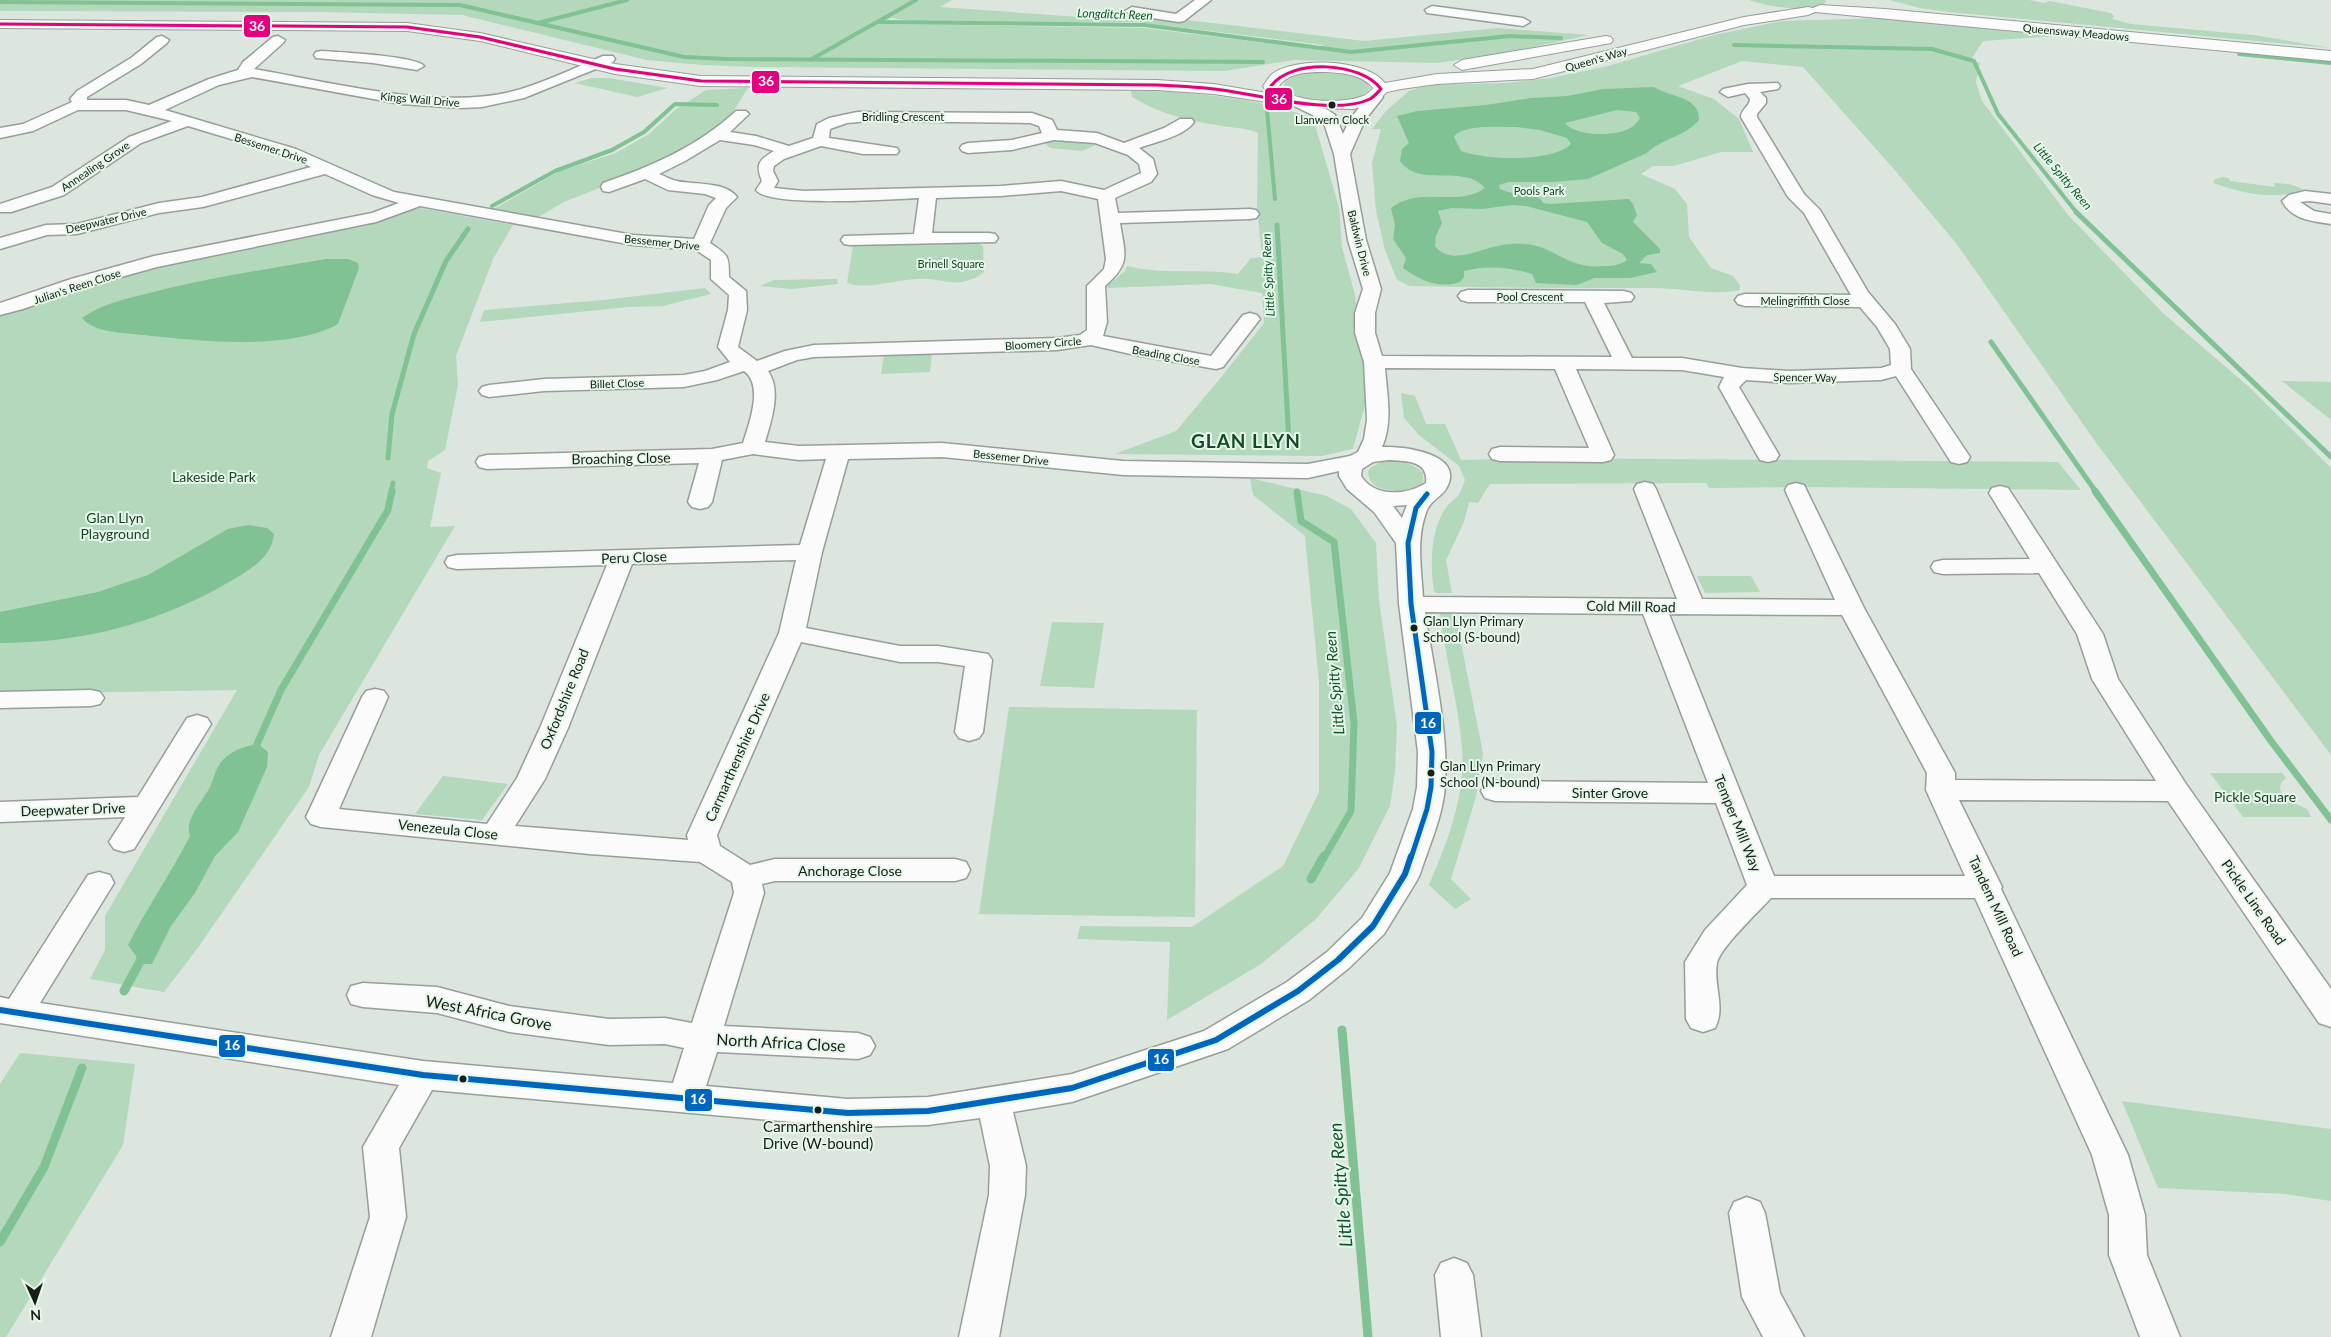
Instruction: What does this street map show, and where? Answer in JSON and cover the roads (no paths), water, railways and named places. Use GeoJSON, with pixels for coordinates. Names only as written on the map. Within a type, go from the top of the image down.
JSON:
{"type":"FeatureCollection","features":[{"type":"Feature","properties":{"kind":"main road","name":"Queensway Meadows"},"geometry":{"type":"LineString","coordinates":[[1858,0],[1950,15],[2331,51]]}},
{"type":"Feature","properties":{"kind":"main road"},"geometry":{"type":"LineString","coordinates":[[1749,6],[1778,11],[1820,7]]}},
{"type":"Feature","properties":{"kind":"main road","name":"Queensway Meadows"},"geometry":{"type":"LineString","coordinates":[[1820,7],[2331,56]]}},
{"type":"Feature","properties":{"kind":"main road","name":"Queen's Way"},"geometry":{"type":"LineString","coordinates":[[0,24],[407,28],[480,37],[592,65],[668,78],[701,80],[1156,85],[1220,89],[1295,102],[1338,106],[1353,104],[1404,82],[1425,79],[1506,78],[1533,74],[1703,30],[1820,7]]}},
{"type":"Feature","properties":{"kind":"main road","name":"Queen's Way"},"geometry":{"type":"LineString","coordinates":[[0,19],[426,22],[502,31],[608,59],[686,72],[742,75],[1167,79],[1248,83],[1312,68],[1388,70],[1453,66],[1705,22],[1734,11]]}},
{"type":"Feature","properties":{"kind":"main road","name":"Queen's Way"},"geometry":{"type":"LineString","coordinates":[[1340,69],[1374,79],[1379,84],[1378,93]]}},
{"type":"Feature","properties":{"kind":"main road","name":"Queen's Way"},"geometry":{"type":"LineString","coordinates":[[1286,73],[1272,81],[1271,86],[1274,92],[1295,102]]}},
{"type":"Feature","properties":{"kind":"street"},"geometry":{"type":"LineString","coordinates":[[1132,11],[1179,18],[1204,0]]}},
{"type":"Feature","properties":{"kind":"street"},"geometry":{"type":"LineString","coordinates":[[1478,16],[1489,6]]}},
{"type":"Feature","properties":{"kind":"street"},"geometry":{"type":"LineString","coordinates":[[1432,10],[1522,22]]}},
{"type":"Feature","properties":{"kind":"street"},"geometry":{"type":"LineString","coordinates":[[82,105],[78,99],[82,94],[136,61],[162,40]]}},
{"type":"Feature","properties":{"kind":"street"},"geometry":{"type":"LineString","coordinates":[[244,74],[248,65],[278,40]]}},
{"type":"Feature","properties":{"kind":"street"},"geometry":{"type":"LineString","coordinates":[[320,55],[373,59],[417,66]]}},
{"type":"Feature","properties":{"kind":"street"},"geometry":{"type":"LineString","coordinates":[[310,84],[373,59]]}},
{"type":"Feature","properties":{"kind":"street","name":"Kings Wall Drive"},"geometry":{"type":"LineString","coordinates":[[150,110],[218,81],[244,74],[259,74],[401,99],[462,103],[482,102],[519,95],[608,59]]}},
{"type":"Feature","properties":{"kind":"street"},"geometry":{"type":"LineString","coordinates":[[1728,92],[1773,86]]}},
{"type":"Feature","properties":{"kind":"street"},"geometry":{"type":"LineString","coordinates":[[1748,88],[1758,98],[1758,103],[1749,113],[1750,117],[1797,197],[1811,210],[1865,301],[1884,324],[1900,349],[1901,369],[1958,457]]}},
{"type":"Feature","properties":{"kind":"street"},"geometry":{"type":"LineString","coordinates":[[1342,154],[1358,119],[1378,93]]}},
{"type":"Feature","properties":{"kind":"street","name":"Baldwin Drive"},"geometry":{"type":"LineString","coordinates":[[1295,102],[1323,113],[1330,118],[1342,154],[1357,240],[1372,289],[1364,313],[1365,333],[1374,362],[1378,420],[1375,439],[1362,458],[1351,468],[1350,476],[1360,488]]}},
{"type":"Feature","properties":{"kind":"street"},"geometry":{"type":"LineString","coordinates":[[428,116],[462,103]]}},
{"type":"Feature","properties":{"kind":"street","name":"Bessemer Drive"},"geometry":{"type":"LineString","coordinates":[[0,132],[27,128],[63,110],[82,105],[126,105],[150,110],[290,152],[375,191],[419,201],[633,240],[700,245],[720,258],[722,264],[720,279],[736,290],[739,296],[739,306],[728,347],[731,352],[749,366],[764,384],[764,394],[753,447],[799,453],[942,450],[1123,468],[1308,471],[1395,452],[1410,454]]}},
{"type":"Feature","properties":{"kind":"street"},"geometry":{"type":"LineString","coordinates":[[609,187],[646,174],[692,151],[718,135],[741,114]]}},
{"type":"Feature","properties":{"kind":"street","name":"Bridling Crescent"},"geometry":{"type":"LineString","coordinates":[[820,141],[821,131],[829,123],[841,119],[868,115],[915,118],[1032,118],[1046,123],[1050,133],[1054,135]]}},
{"type":"Feature","properties":{"kind":"street","name":"Annealing Grove"},"geometry":{"type":"LineString","coordinates":[[3,208],[58,191],[135,140],[185,122]]}},
{"type":"Feature","properties":{"kind":"street"},"geometry":{"type":"LineString","coordinates":[[1124,148],[1162,134],[1186,122]]}},
{"type":"Feature","properties":{"kind":"street"},"geometry":{"type":"LineString","coordinates":[[718,135],[756,141],[790,151]]}},
{"type":"Feature","properties":{"kind":"street"},"geometry":{"type":"LineString","coordinates":[[700,245],[718,205],[728,197],[764,190],[791,196],[928,193],[1062,186],[1106,196],[1140,182],[1149,174],[1148,162],[1143,157],[1090,136],[1054,135],[1012,145],[968,148]]}},
{"type":"Feature","properties":{"kind":"street"},"geometry":{"type":"LineString","coordinates":[[764,190],[770,181],[765,172],[766,166],[771,160],[790,151],[820,141],[863,149],[891,151]]}},
{"type":"Feature","properties":{"kind":"street","name":"Deepwater Drive"},"geometry":{"type":"LineString","coordinates":[[0,244],[46,230],[77,229],[159,208],[203,202],[324,169]]}},
{"type":"Feature","properties":{"kind":"street"},"geometry":{"type":"LineString","coordinates":[[646,174],[674,186],[708,189],[728,197]]}},
{"type":"Feature","properties":{"kind":"street"},"geometry":{"type":"LineString","coordinates":[[922,239],[928,193]]}},
{"type":"Feature","properties":{"kind":"street"},"geometry":{"type":"LineString","coordinates":[[2329,193],[2294,198],[2292,204],[2306,213],[2331,219]]}},
{"type":"Feature","properties":{"kind":"street"},"geometry":{"type":"LineString","coordinates":[[1106,196],[1110,218],[1250,214]]}},
{"type":"Feature","properties":{"kind":"street","name":"Julian's Reen Close"},"geometry":{"type":"LineString","coordinates":[[0,309],[78,283],[154,262],[376,217],[419,201]]}},
{"type":"Feature","properties":{"kind":"street"},"geometry":{"type":"LineString","coordinates":[[3,208],[46,230]]}},
{"type":"Feature","properties":{"kind":"street","name":"Bloomery Circle"},"geometry":{"type":"LineString","coordinates":[[749,366],[814,351],[1057,344],[1092,339],[1098,329],[1096,286],[1098,282],[1110,273],[1115,264],[1110,218]]}},
{"type":"Feature","properties":{"kind":"street"},"geometry":{"type":"LineString","coordinates":[[850,240],[989,238]]}},
{"type":"Feature","properties":{"kind":"street","name":"Pool Crescent"},"geometry":{"type":"LineString","coordinates":[[1468,296],[1624,297]]}},
{"type":"Feature","properties":{"kind":"street"},"geometry":{"type":"LineString","coordinates":[[1592,297],[1625,364]]}},
{"type":"Feature","properties":{"kind":"street","name":"Melingriffith Close"},"geometry":{"type":"LineString","coordinates":[[1745,300],[1865,301]]}},
{"type":"Feature","properties":{"kind":"street","name":"Beading Close"},"geometry":{"type":"LineString","coordinates":[[1092,339],[1135,349],[1216,363],[1250,319]]}},
{"type":"Feature","properties":{"kind":"street","name":"Spencer Way"},"geometry":{"type":"LineString","coordinates":[[1374,362],[1682,364],[1742,374],[1842,377],[1881,374],[1901,369]]}},
{"type":"Feature","properties":{"kind":"street"},"geometry":{"type":"LineString","coordinates":[[1500,454],[1603,455],[1563,364]]}},
{"type":"Feature","properties":{"kind":"street","name":"Billet Close"},"geometry":{"type":"LineString","coordinates":[[489,391],[544,385],[684,381],[749,366]]}},
{"type":"Feature","properties":{"kind":"street"},"geometry":{"type":"LineString","coordinates":[[1742,374],[1731,382],[1729,387],[1768,454]]}},
{"type":"Feature","properties":{"kind":"street"},"geometry":{"type":"LineString","coordinates":[[99,883],[9,1011],[423,1075],[848,1113],[928,1111],[993,1102],[1072,1088],[1157,1062],[1216,1040],[1298,991],[1338,960],[1373,926],[1405,874],[1424,818],[1431,787],[1432,752],[1411,604],[1408,543],[1416,508],[1427,494],[1437,486],[1440,479],[1438,472],[1427,462],[1410,454],[1392,439],[1378,420]]}},
{"type":"Feature","properties":{"kind":"street","name":"Broaching Close"},"geometry":{"type":"LineString","coordinates":[[487,462],[712,456],[753,447]]}},
{"type":"Feature","properties":{"kind":"street","name":"Carmarthenshire Drive"},"geometry":{"type":"LineString","coordinates":[[706,852],[702,835],[792,633],[810,552],[839,452]]}},
{"type":"Feature","properties":{"kind":"street"},"geometry":{"type":"LineString","coordinates":[[700,502],[712,456]]}},
{"type":"Feature","properties":{"kind":"street","name":"Bessemer Drive"},"geometry":{"type":"LineString","coordinates":[[1308,471],[1398,499],[1427,494]]}},
{"type":"Feature","properties":{"kind":"street"},"geometry":{"type":"LineString","coordinates":[[1360,488],[1382,508],[1408,543]]}},
{"type":"Feature","properties":{"kind":"street"},"geometry":{"type":"LineString","coordinates":[[1646,489],[1692,606]]}},
{"type":"Feature","properties":{"kind":"street","name":"Tandem Mill Road"},"geometry":{"type":"LineString","coordinates":[[1796,490],[1852,608],[1941,773],[1940,790],[1987,887],[2110,1155],[2126,1214],[2128,1255],[2160,1337]]}},
{"type":"Feature","properties":{"kind":"street","name":"Pickle Line Road"},"geometry":{"type":"LineString","coordinates":[[2000,493],[2090,634],[2104,679],[2176,791],[2331,1014]]}},
{"type":"Feature","properties":{"kind":"street","name":"Peru Close"},"geometry":{"type":"LineString","coordinates":[[457,562],[810,552]]}},
{"type":"Feature","properties":{"kind":"street","name":"Oxfordshire Road"},"geometry":{"type":"LineString","coordinates":[[495,834],[531,779],[554,728],[622,558]]}},
{"type":"Feature","properties":{"kind":"street"},"geometry":{"type":"LineString","coordinates":[[1943,567],[2047,566]]}},
{"type":"Feature","properties":{"kind":"street","name":"Cold Mill Road"},"geometry":{"type":"LineString","coordinates":[[1411,604],[1852,608]]}},
{"type":"Feature","properties":{"kind":"street","name":"Temper Mill Way"},"geometry":{"type":"LineString","coordinates":[[1653,606],[1763,887],[1987,887]]}},
{"type":"Feature","properties":{"kind":"street"},"geometry":{"type":"LineString","coordinates":[[792,633],[900,654],[938,654],[979,660],[969,732]]}},
{"type":"Feature","properties":{"kind":"street"},"geometry":{"type":"LineString","coordinates":[[0,700],[91,698]]}},
{"type":"Feature","properties":{"kind":"street","name":"Venezeula Close"},"geometry":{"type":"LineString","coordinates":[[375,698],[321,817],[706,852]]}},
{"type":"Feature","properties":{"kind":"street"},"geometry":{"type":"LineString","coordinates":[[124,842],[197,724]]}},
{"type":"Feature","properties":{"kind":"street"},"geometry":{"type":"LineString","coordinates":[[1940,790],[2176,791]]}},
{"type":"Feature","properties":{"kind":"street","name":"Sinter Grove"},"geometry":{"type":"LineString","coordinates":[[1495,791],[1726,793]]}},
{"type":"Feature","properties":{"kind":"street","name":"Deepwater Drive"},"geometry":{"type":"LineString","coordinates":[[0,812],[146,806]]}},
{"type":"Feature","properties":{"kind":"street"},"geometry":{"type":"LineString","coordinates":[[685,1099],[749,893],[746,877],[706,852]]}},
{"type":"Feature","properties":{"kind":"street","name":"Anchorage Close"},"geometry":{"type":"LineString","coordinates":[[746,877],[775,870],[955,870]]}},
{"type":"Feature","properties":{"kind":"street"},"geometry":{"type":"LineString","coordinates":[[1703,1019],[1701,962],[1716,938],[1763,887]]}},
{"type":"Feature","properties":{"kind":"street","name":"West Africa Grove"},"geometry":{"type":"LineString","coordinates":[[363,995],[437,1000],[508,1019],[609,1032],[665,1031],[704,1038]]}},
{"type":"Feature","properties":{"kind":"street","name":"North Africa Close"},"geometry":{"type":"LineString","coordinates":[[704,1038],[858,1046]]}},
{"type":"Feature","properties":{"kind":"street"},"geometry":{"type":"LineString","coordinates":[[351,1337],[388,1218],[381,1147],[423,1075]]}},
{"type":"Feature","properties":{"kind":"street"},"geometry":{"type":"LineString","coordinates":[[978,1337],[983,1303],[1003,1223],[1008,1173],[993,1102]]}},
{"type":"Feature","properties":{"kind":"street"},"geometry":{"type":"LineString","coordinates":[[1747,1213],[1762,1297],[1784,1337]]}},
{"type":"Feature","properties":{"kind":"street"},"geometry":{"type":"LineString","coordinates":[[1454,1275],[1461,1337]]}},
{"type":"Feature","properties":{"kind":"waterway"},"geometry":{"type":"LineString","coordinates":[[538,23],[627,0]]}},
{"type":"Feature","properties":{"kind":"waterway"},"geometry":{"type":"LineString","coordinates":[[811,59],[916,0]]}},
{"type":"Feature","properties":{"kind":"waterway"},"geometry":{"type":"LineString","coordinates":[[0,2],[460,5],[684,57],[811,59]]}},
{"type":"Feature","properties":{"kind":"waterway","name":"Longditch Reen"},"geometry":{"type":"LineString","coordinates":[[878,22],[1145,25],[1351,52],[1510,36],[1561,38]]}},
{"type":"Feature","properties":{"kind":"waterway","name":"Little Spitty Reen"},"geometry":{"type":"LineString","coordinates":[[1734,45],[1932,49],[1974,61],[1998,114],[2077,213]]}},
{"type":"Feature","properties":{"kind":"waterway"},"geometry":{"type":"LineString","coordinates":[[2239,54],[2331,63]]}},
{"type":"Feature","properties":{"kind":"waterway"},"geometry":{"type":"LineString","coordinates":[[811,59],[1263,62]]}},
{"type":"Feature","properties":{"kind":"waterway"},"geometry":{"type":"LineString","coordinates":[[492,206],[555,171],[612,150],[644,132],[675,104],[717,105]]}},
{"type":"Feature","properties":{"kind":"waterway","name":"Little Spitty Reen"},"geometry":{"type":"LineString","coordinates":[[1267,110],[1275,199]]}},
{"type":"Feature","properties":{"kind":"waterway","name":"Little Spitty Reen"},"geometry":{"type":"LineString","coordinates":[[2077,213],[2331,457]]}},
{"type":"Feature","properties":{"kind":"waterway","name":"Little Spitty Reen"},"geometry":{"type":"LineString","coordinates":[[1277,225],[1289,443]]}},
{"type":"Feature","properties":{"kind":"waterway"},"geometry":{"type":"LineString","coordinates":[[388,458],[392,414],[414,334],[446,261],[468,229]]}},
{"type":"Feature","properties":{"kind":"waterway"},"geometry":{"type":"LineString","coordinates":[[1991,342],[2096,492]]}},
{"type":"Feature","properties":{"kind":"waterway"},"geometry":{"type":"LineString","coordinates":[[391,492],[393,483]]}},
{"type":"Feature","properties":{"kind":"waterway"},"geometry":{"type":"LineString","coordinates":[[254,751],[281,690],[388,510],[392,491]]}},
{"type":"Feature","properties":{"kind":"waterway"},"geometry":{"type":"LineString","coordinates":[[2095,491],[2271,741],[2331,820]]}},
{"type":"Feature","properties":{"kind":"waterway","name":"Little Spitty Reen"},"geometry":{"type":"LineString","coordinates":[[1297,492],[1301,521],[1334,542],[1354,723],[1351,811],[1324,858]]}},
{"type":"Feature","properties":{"kind":"waterway","name":"Little Spitty Reen"},"geometry":{"type":"LineString","coordinates":[[1311,879],[1324,856]]}},
{"type":"Feature","properties":{"kind":"waterway"},"geometry":{"type":"LineString","coordinates":[[124,991],[143,956]]}},
{"type":"Feature","properties":{"kind":"waterway","name":"Little Spitty Reen"},"geometry":{"type":"LineString","coordinates":[[1342,1030],[1368,1337]]}},
{"type":"Feature","properties":{"kind":"waterway"},"geometry":{"type":"LineString","coordinates":[[0,1242],[44,1167],[82,1068]]}},
{"type":"Feature","properties":{"kind":"place","name":"Llanwern Clock"},"geometry":{"type":"Point","coordinates":[1332,105]}},
{"type":"Feature","properties":{"kind":"place","name":"Glan Llyn Primary School (S-bound)"},"geometry":{"type":"Point","coordinates":[1414,628]}},
{"type":"Feature","properties":{"kind":"place","name":"Glan Llyn Primary School (N-bound)"},"geometry":{"type":"Point","coordinates":[1431,773]}},
{"type":"Feature","properties":{"kind":"place","name":"Carmarthenshire Drive (W-bound)"},"geometry":{"type":"Point","coordinates":[818,1110]}},
{"type":"Feature","properties":{"kind":"district","name":"GLAN LLYN"},"geometry":{"type":"Point","coordinates":[1246,440]}},
{"type":"Feature","properties":{"kind":"park label","name":"Pools Park"},"geometry":{"type":"Point","coordinates":[1539,190]}},
{"type":"Feature","properties":{"kind":"park label","name":"Brinell Square"},"geometry":{"type":"Point","coordinates":[951,263]}},
{"type":"Feature","properties":{"kind":"park label","name":"Lakeside Park"},"geometry":{"type":"Point","coordinates":[214,476]}},
{"type":"Feature","properties":{"kind":"park label","name":"Glan Llyn Playground"},"geometry":{"type":"Point","coordinates":[115,526]}},
{"type":"Feature","properties":{"kind":"park label","name":"Pickle Square"},"geometry":{"type":"Point","coordinates":[2255,796]}}]}
